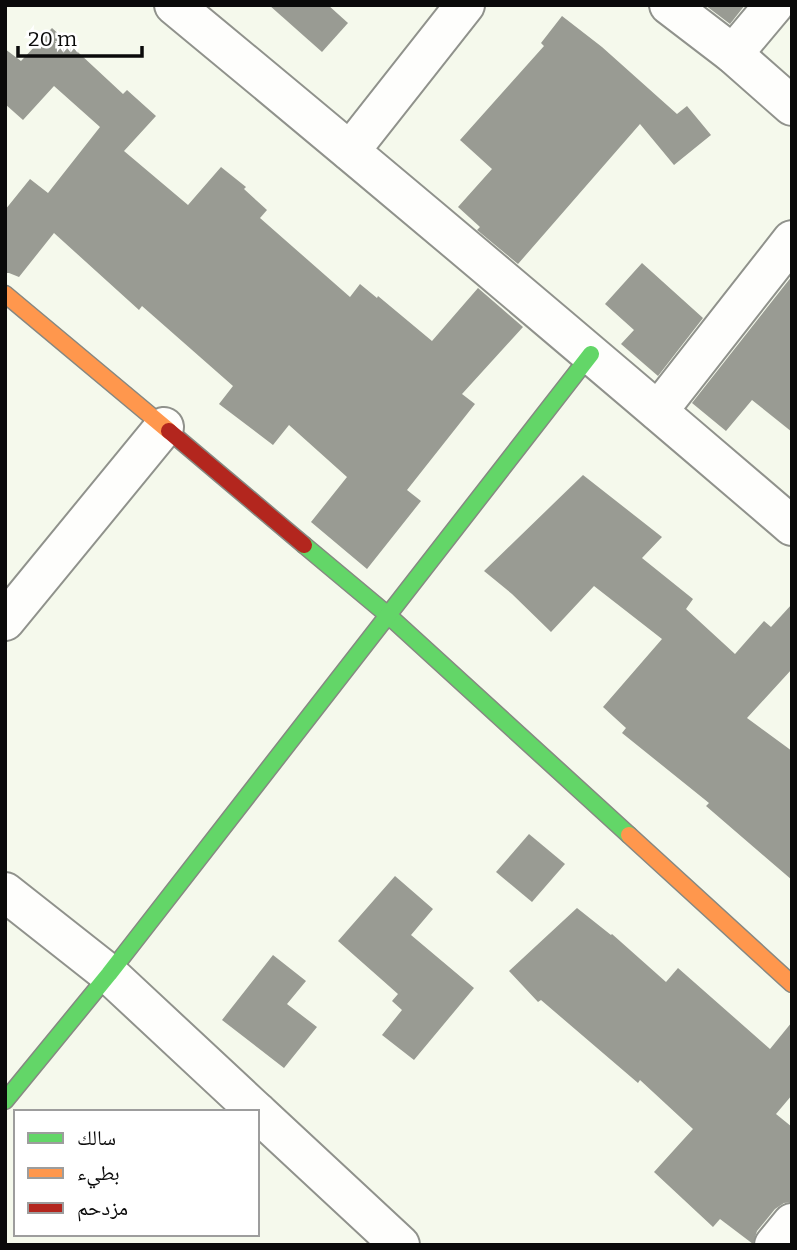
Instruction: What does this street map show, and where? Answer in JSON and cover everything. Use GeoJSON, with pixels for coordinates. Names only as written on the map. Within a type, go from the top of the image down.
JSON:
{"type":"FeatureCollection","features":[{"type":"Feature","properties":{"kind":"street"},"geometry":{"type":"LineString","coordinates":[[174,5],[792,526]]}},
{"type":"Feature","properties":{"kind":"street"},"geometry":{"type":"LineString","coordinates":[[350,151],[465,5]]}},
{"type":"Feature","properties":{"kind":"street"},"geometry":{"type":"LineString","coordinates":[[669,5],[733,54],[792,106]]}},
{"type":"Feature","properties":{"kind":"street"},"geometry":{"type":"LineString","coordinates":[[733,54],[774,5]]}},
{"type":"Feature","properties":{"kind":"street"},"geometry":{"type":"LineString","coordinates":[[658,411],[792,240]]}},
{"type":"Feature","properties":{"kind":"street"},"geometry":{"type":"LineString","coordinates":[[5,294],[389,616],[792,984]]}},
{"type":"Feature","properties":{"kind":"street"},"geometry":{"type":"LineString","coordinates":[[5,1101],[109,974],[591,354]]}},
{"type":"Feature","properties":{"kind":"street"},"geometry":{"type":"LineString","coordinates":[[5,621],[164,427]]}},
{"type":"Feature","properties":{"kind":"street"},"geometry":{"type":"LineString","coordinates":[[5,892],[109,974],[255,1110]]}},
{"type":"Feature","properties":{"kind":"street"},"geometry":{"type":"LineString","coordinates":[[259,1114],[400,1245]]}},
{"type":"Feature","properties":{"kind":"street"},"geometry":{"type":"LineString","coordinates":[[774,1245],[792,1223]]}},
{"type":"Feature","properties":{"kind":"building"},"geometry":{"type":"Polygon","coordinates":[[[269,5],[328,5],[348,23],[322,52],[269,5]]]}},
{"type":"Feature","properties":{"kind":"building"},"geometry":{"type":"Polygon","coordinates":[[[705,5],[745,5],[730,24],[705,5]]]}},
{"type":"Feature","properties":{"kind":"building"},"geometry":{"type":"Polygon","coordinates":[[[562,16],[602,47],[677,114],[687,106],[711,135],[674,165],[640,124],[518,264],[477,230],[480,227],[458,207],[492,169],[460,140],[544,46],[541,43],[562,16]]]}},
{"type":"Feature","properties":{"kind":"building"},"geometry":{"type":"Polygon","coordinates":[[[52,28],[123,94],[127,90],[156,116],[124,151],[188,205],[221,167],[246,187],[244,189],[267,210],[260,218],[350,297],[360,284],[432,341],[478,288],[523,327],[462,394],[475,404],[407,490],[421,501],[367,569],[311,522],[347,477],[289,425],[273,445],[219,404],[233,386],[142,306],[139,310],[54,233],[19,277],[5,273],[5,210],[30,179],[48,193],[100,127],[54,86],[23,120],[5,104],[5,49],[21,61],[52,28]]]}},
{"type":"Feature","properties":{"kind":"building"},"geometry":{"type":"Polygon","coordinates":[[[642,263],[703,318],[658,376],[621,344],[634,330],[605,304],[642,263]]]}},
{"type":"Feature","properties":{"kind":"building"},"geometry":{"type":"Polygon","coordinates":[[[792,276],[792,432],[752,400],[726,431],[692,403],[792,276]]]}},
{"type":"Feature","properties":{"kind":"building"},"geometry":{"type":"Polygon","coordinates":[[[583,475],[662,537],[642,558],[693,599],[686,609],[735,654],[764,621],[771,627],[792,604],[792,669],[747,718],[792,751],[792,880],[706,806],[709,803],[622,733],[626,728],[603,707],[662,639],[594,586],[551,632],[484,571],[583,475]]]}},
{"type":"Feature","properties":{"kind":"building"},"geometry":{"type":"Polygon","coordinates":[[[529,834],[565,864],[532,902],[496,872],[529,834]]]}},
{"type":"Feature","properties":{"kind":"building"},"geometry":{"type":"Polygon","coordinates":[[[395,876],[433,909],[411,935],[474,988],[414,1060],[382,1035],[402,1010],[392,1001],[398,994],[338,941],[395,876]]]}},
{"type":"Feature","properties":{"kind":"building"},"geometry":{"type":"Polygon","coordinates":[[[577,908],[612,934],[666,982],[678,968],[770,1049],[792,1022],[792,1095],[776,1114],[792,1127],[792,1202],[784,1203],[775,1209],[757,1231],[753,1244],[720,1219],[713,1227],[654,1172],[693,1129],[640,1080],[638,1083],[541,1000],[538,1002],[509,971],[577,908]]]}},
{"type":"Feature","properties":{"kind":"building"},"geometry":{"type":"Polygon","coordinates":[[[273,955],[306,981],[287,1004],[317,1027],[284,1068],[222,1020],[273,955]]]}},
{"type":"Feature","properties":{"kind":"traffic: fast"},"geometry":{"type":"LineString","coordinates":[[5,1101],[109,974],[591,354]]}},
{"type":"Feature","properties":{"kind":"traffic: fast"},"geometry":{"type":"LineString","coordinates":[[304,545],[389,616],[629,835]]}},
{"type":"Feature","properties":{"kind":"traffic: slow"},"geometry":{"type":"LineString","coordinates":[[5,294],[169,431]]}},
{"type":"Feature","properties":{"kind":"traffic: slow"},"geometry":{"type":"LineString","coordinates":[[629,835],[792,984]]}},
{"type":"Feature","properties":{"kind":"traffic: jam"},"geometry":{"type":"LineString","coordinates":[[169,431],[304,545]]}}]}
